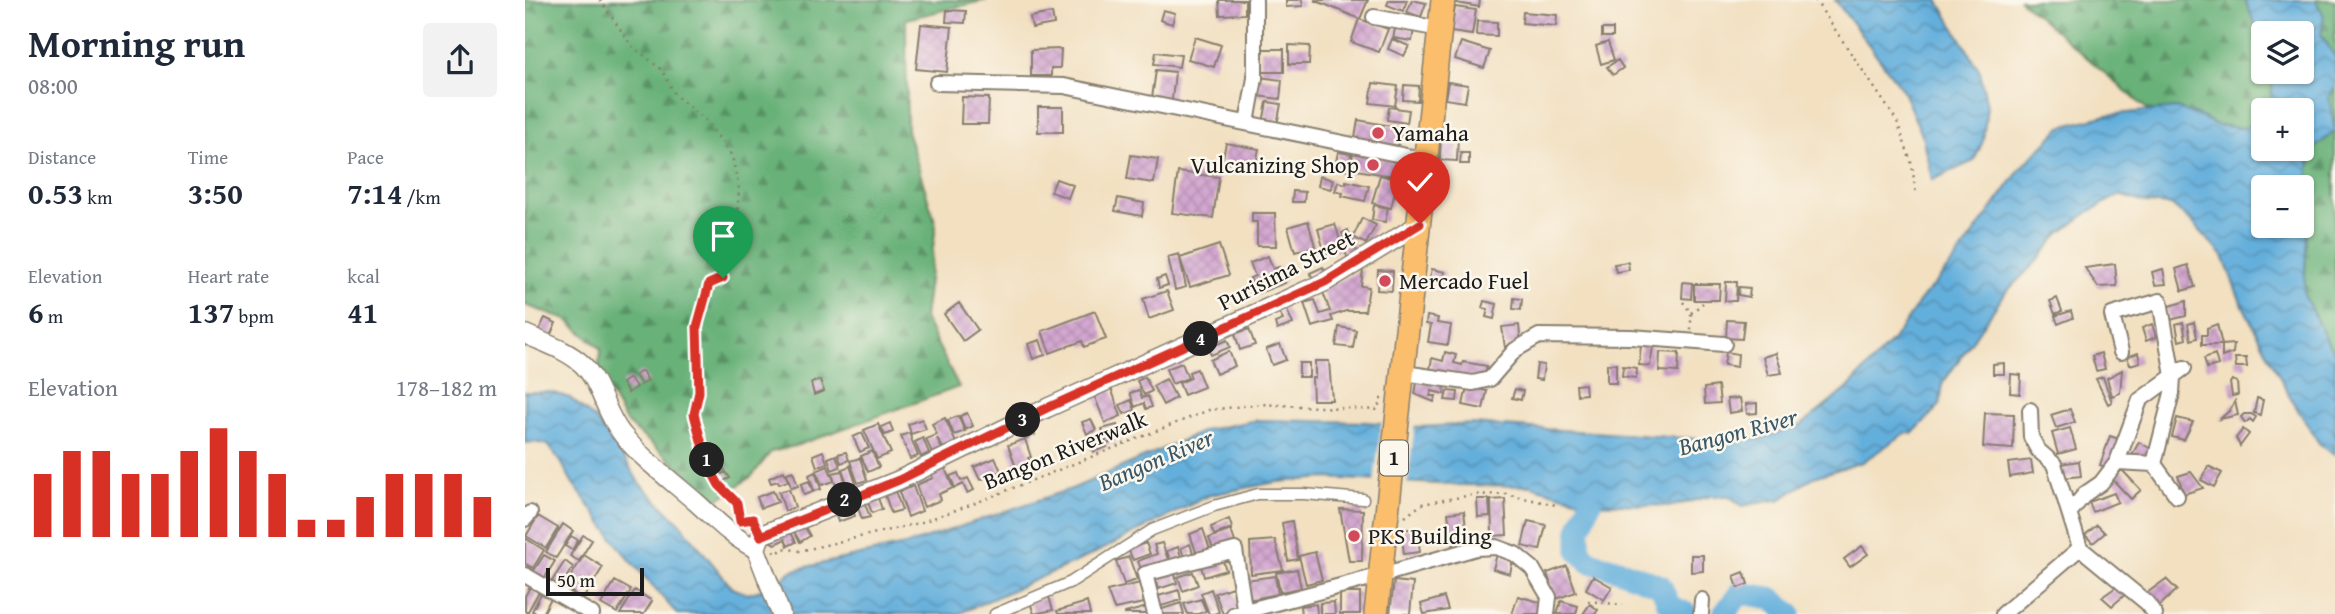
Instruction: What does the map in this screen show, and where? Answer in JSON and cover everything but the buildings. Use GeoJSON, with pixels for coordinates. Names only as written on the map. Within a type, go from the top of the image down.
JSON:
{"type":"FeatureCollection","features":[{"type":"Feature","properties":{"kind":"highway","name":"1"},"geometry":{"type":"LineString","coordinates":[[1376,614],[1443,0]]}},
{"type":"Feature","properties":{"kind":"street"},"geometry":{"type":"LineString","coordinates":[[1247,123],[1255,78],[1255,0]]}},
{"type":"Feature","properties":{"kind":"street"},"geometry":{"type":"LineString","coordinates":[[1374,17],[1440,29]]}},
{"type":"Feature","properties":{"kind":"street"},"geometry":{"type":"LineString","coordinates":[[937,83],[1064,86],[1426,160]]}},
{"type":"Feature","properties":{"kind":"street","name":"Purisima Street"},"geometry":{"type":"LineString","coordinates":[[763,546],[1047,408],[1325,282],[1420,224]]}},
{"type":"Feature","properties":{"kind":"street"},"geometry":{"type":"LineString","coordinates":[[2121,352],[2112,315],[2160,301],[2178,372],[2154,464]]}},
{"type":"Feature","properties":{"kind":"street"},"geometry":{"type":"LineString","coordinates":[[525,334],[569,355],[584,366],[621,433],[656,470],[739,541],[763,546],[768,581],[781,614]]}},
{"type":"Feature","properties":{"kind":"street"},"geometry":{"type":"LineString","coordinates":[[1404,373],[1473,383],[1490,379],[1515,350],[1539,336],[1631,337],[1724,344]]}},
{"type":"Feature","properties":{"kind":"street"},"geometry":{"type":"LineString","coordinates":[[2070,512],[2085,494],[2101,483],[2117,462],[2140,400],[2178,372]]}},
{"type":"Feature","properties":{"kind":"street"},"geometry":{"type":"LineString","coordinates":[[2030,410],[2031,438],[2038,450],[2054,464],[2080,548],[2151,609]]}},
{"type":"Feature","properties":{"kind":"street"},"geometry":{"type":"LineString","coordinates":[[2117,462],[2154,464]]}},
{"type":"Feature","properties":{"kind":"street"},"geometry":{"type":"LineString","coordinates":[[2154,464],[2178,496]]}},
{"type":"Feature","properties":{"kind":"street"},"geometry":{"type":"LineString","coordinates":[[995,614],[1071,582],[1152,530],[1214,506],[1258,495],[1304,494],[1363,499]]}},
{"type":"Feature","properties":{"kind":"street"},"geometry":{"type":"LineString","coordinates":[[1155,614],[1145,574],[1235,550],[1241,613],[1476,548],[1496,547],[1515,554],[1532,568],[1549,597],[1547,614]]}},
{"type":"Feature","properties":{"kind":"street"},"geometry":{"type":"LineString","coordinates":[[2003,614],[2080,548]]}},
{"type":"Feature","properties":{"kind":"street"},"geometry":{"type":"LineString","coordinates":[[525,575],[592,614]]}},
{"type":"Feature","properties":{"kind":"path"},"geometry":{"type":"LineString","coordinates":[[600,0],[631,45],[662,70],[675,95],[707,122],[732,156],[739,189],[736,230],[723,278],[709,284],[697,327],[699,392],[694,414],[707,463],[719,485],[737,503],[740,521],[753,519],[763,546]]}},
{"type":"Feature","properties":{"kind":"path"},"geometry":{"type":"LineString","coordinates":[[1815,0],[1897,121],[1912,165],[1916,194]]}},
{"type":"Feature","properties":{"kind":"path"},"geometry":{"type":"LineString","coordinates":[[1683,302],[1691,313],[1690,341]]}},
{"type":"Feature","properties":{"kind":"path"},"geometry":{"type":"LineString","coordinates":[[1691,313],[1703,303]]}},
{"type":"Feature","properties":{"kind":"path","name":"Bangon Riverwalk"},"geometry":{"type":"LineString","coordinates":[[763,546],[778,553],[783,548],[800,551],[919,523],[1209,410],[1260,404],[1378,410]]}},
{"type":"Feature","properties":{"kind":"path"},"geometry":{"type":"LineString","coordinates":[[1387,516],[1400,521],[1422,504],[1472,495],[1506,494],[1556,505]]}},
{"type":"Feature","properties":{"kind":"path"},"geometry":{"type":"LineString","coordinates":[[1588,601],[1623,605]]}},
{"type":"Feature","properties":{"kind":"green space"},"geometry":{"type":"Polygon","coordinates":[[[525,0],[987,0],[906,19],[907,130],[936,225],[924,318],[959,387],[795,446],[771,452],[752,476],[717,500],[626,422],[598,372],[601,349],[567,320],[525,305],[525,0]]]}},
{"type":"Feature","properties":{"kind":"green space"},"geometry":{"type":"Polygon","coordinates":[[[2020,0],[2335,0],[2335,353],[2304,295],[2307,238],[2314,238],[2314,175],[2307,175],[2304,161],[2314,161],[2314,98],[2251,98],[2251,126],[2241,128],[2216,125],[2176,108],[2150,112],[2020,0]]]}},
{"type":"Feature","properties":{"kind":"water"},"geometry":{"type":"Polygon","coordinates":[[[1835,0],[1938,0],[1980,71],[1987,106],[1983,141],[1974,161],[1932,180],[1922,135],[1902,89],[1835,0]]]}},
{"type":"Feature","properties":{"kind":"water"},"geometry":{"type":"Polygon","coordinates":[[[2245,0],[2315,0],[2324,15],[2321,34],[2335,57],[2335,85],[2329,98],[2335,131],[2314,148],[2314,98],[2272,98],[2272,84],[2314,84],[2314,21],[2254,21],[2245,0]]]}},
{"type":"Feature","properties":{"kind":"water","name":"Bangon River"},"geometry":{"type":"Polygon","coordinates":[[[2176,108],[2216,125],[2241,128],[2251,126],[2251,161],[2310,161],[2309,175],[2251,175],[2251,238],[2307,238],[2304,295],[2335,353],[2335,456],[2319,443],[2291,399],[2240,300],[2223,256],[2195,225],[2171,205],[2146,203],[2119,195],[2090,211],[2059,234],[2006,292],[1943,383],[1940,405],[1912,434],[1907,432],[1862,462],[1814,477],[1781,499],[1742,506],[1729,496],[1711,496],[1673,506],[1590,503],[1531,486],[1326,478],[1276,482],[1210,495],[1087,557],[958,614],[677,614],[623,552],[548,445],[525,443],[525,392],[551,392],[570,398],[596,420],[639,483],[679,522],[732,588],[748,594],[770,587],[793,570],[909,544],[1074,488],[1206,430],[1257,420],[1367,422],[1419,427],[1472,424],[1713,440],[1758,439],[1800,426],[1847,389],[1893,340],[2021,168],[2061,127],[2107,115],[2176,108]]]}},
{"type":"Feature","properties":{"kind":"pier"},"geometry":{"type":"Polygon","coordinates":[[[1382,420],[1415,423],[1407,486],[1374,484],[1382,420]]]}},
{"type":"Feature","properties":{"kind":"waterway"},"geometry":{"type":"LineString","coordinates":[[1590,503],[1579,530],[1579,551],[1590,562],[1661,586],[1669,605],[1687,614]]}},
{"type":"Feature","properties":{"kind":"waterway"},"geometry":{"type":"LineString","coordinates":[[1724,614],[1740,593],[1771,598],[1790,614]]}},
{"type":"Feature","properties":{"kind":"place","name":"Yamaha"},"geometry":{"type":"Point","coordinates":[1378,133]}},
{"type":"Feature","properties":{"kind":"place","name":"Vulcanizing Shop"},"geometry":{"type":"Point","coordinates":[1373,165]}},
{"type":"Feature","properties":{"kind":"place","name":"Mercado Fuel"},"geometry":{"type":"Point","coordinates":[1385,281]}},
{"type":"Feature","properties":{"kind":"place","name":"PKS Building"},"geometry":{"type":"Point","coordinates":[1354,536]}},
{"type":"Feature","properties":{"kind":"route"},"geometry":{"type":"LineString","coordinates":[[723,278],[709,284],[697,327],[699,392],[694,414],[707,463],[719,485],[737,503],[740,521],[753,519],[761,536],[899,480],[1047,408],[1325,282],[1420,224]]}}]}
